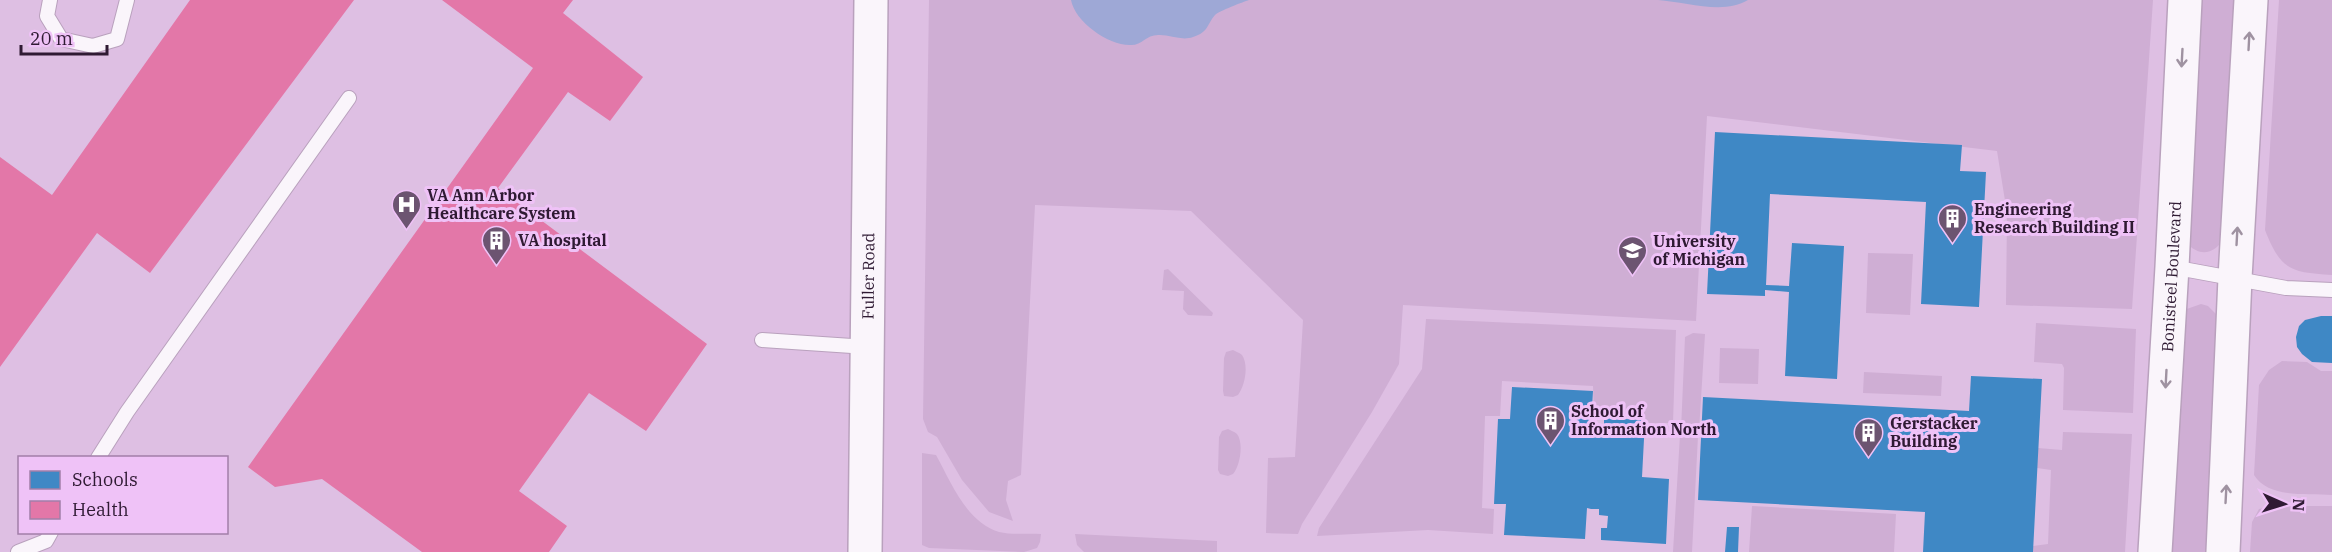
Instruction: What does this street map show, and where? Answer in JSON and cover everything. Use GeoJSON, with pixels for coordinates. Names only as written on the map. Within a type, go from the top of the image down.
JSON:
{"type":"FeatureCollection","features":[{"type":"Feature","properties":{"kind":"street","name":"Fuller Road"},"geometry":{"type":"LineString","coordinates":[[865,552],[871,0]]}},
{"type":"Feature","properties":{"kind":"street","name":"Bonisteel Boulevard"},"geometry":{"type":"LineString","coordinates":[[2155,552],[2185,0]]}},
{"type":"Feature","properties":{"kind":"street"},"geometry":{"type":"LineString","coordinates":[[2223,552],[2235,278],[2251,0]]}},
{"type":"Feature","properties":{"kind":"lane"},"geometry":{"type":"LineString","coordinates":[[50,0],[47,16],[61,39],[93,46],[117,39],[127,0]]}},
{"type":"Feature","properties":{"kind":"lane"},"geometry":{"type":"LineString","coordinates":[[99,456],[127,412],[349,98]]}},
{"type":"Feature","properties":{"kind":"lane"},"geometry":{"type":"LineString","coordinates":[[2172,267],[2286,288],[2332,290]]}},
{"type":"Feature","properties":{"kind":"lane"},"geometry":{"type":"LineString","coordinates":[[762,340],[867,347]]}},
{"type":"Feature","properties":{"kind":"lane"},"geometry":{"type":"LineString","coordinates":[[18,552],[46,541],[50,534]]}},
{"type":"Feature","properties":{"kind":"shaded area"},"geometry":{"type":"Polygon","coordinates":[[[929,0],[2153,0],[2132,309],[2006,305],[2007,213],[1997,151],[1707,116],[1696,321],[1403,305],[1399,364],[1372,412],[1298,534],[1266,533],[1268,458],[1295,457],[1303,320],[1191,211],[1035,205],[1021,475],[1008,481],[1006,500],[1013,521],[989,512],[962,480],[937,437],[928,432],[923,419],[929,0]]]}},
{"type":"Feature","properties":{"kind":"shaded area"},"geometry":{"type":"Polygon","coordinates":[[[2197,0],[2236,0],[2222,241],[2215,249],[2206,252],[2197,251],[2189,245],[2197,0]]]}},
{"type":"Feature","properties":{"kind":"shaded area"},"geometry":{"type":"Polygon","coordinates":[[[2279,0],[2332,0],[2332,275],[2306,272],[2289,267],[2276,254],[2265,230],[2279,0]]]}},
{"type":"Feature","properties":{"kind":"shaded area"},"geometry":{"type":"Polygon","coordinates":[[[1868,253],[1913,254],[1910,315],[1866,313],[1868,253]]]}},
{"type":"Feature","properties":{"kind":"shaded area"},"geometry":{"type":"Polygon","coordinates":[[[1168,269],[1213,313],[1212,316],[1188,315],[1183,309],[1184,291],[1162,290],[1164,270],[1168,269]]]}},
{"type":"Feature","properties":{"kind":"shaded area"},"geometry":{"type":"Polygon","coordinates":[[[2201,304],[2208,306],[2219,317],[2207,552],[2168,552],[2184,310],[2201,304]]]}},
{"type":"Feature","properties":{"kind":"shaded area"},"geometry":{"type":"Polygon","coordinates":[[[1426,319],[1676,330],[1673,423],[1647,423],[1645,417],[1594,415],[1593,386],[1502,381],[1500,416],[1485,416],[1482,508],[1494,509],[1493,534],[1428,530],[1317,536],[1319,528],[1422,369],[1426,319]]]}},
{"type":"Feature","properties":{"kind":"shaded area"},"geometry":{"type":"Polygon","coordinates":[[[2036,323],[2136,329],[2133,413],[2063,410],[2064,368],[2062,364],[2034,362],[2036,323]]]}},
{"type":"Feature","properties":{"kind":"shaded area"},"geometry":{"type":"Polygon","coordinates":[[[1693,333],[1705,334],[1699,431],[1681,430],[1685,337],[1693,333]]]}},
{"type":"Feature","properties":{"kind":"shaded area"},"geometry":{"type":"Polygon","coordinates":[[[1720,348],[1759,349],[1758,384],[1719,383],[1720,348]]]}},
{"type":"Feature","properties":{"kind":"shaded area"},"geometry":{"type":"Polygon","coordinates":[[[1233,350],[1242,355],[1246,370],[1240,391],[1233,397],[1224,396],[1223,391],[1224,358],[1226,352],[1233,350]]]}},
{"type":"Feature","properties":{"kind":"shaded area"},"geometry":{"type":"Polygon","coordinates":[[[2282,361],[2307,362],[2321,371],[2332,371],[2332,495],[2279,491],[2261,483],[2254,475],[2259,385],[2269,370],[2282,361]]]}},
{"type":"Feature","properties":{"kind":"shaded area"},"geometry":{"type":"Polygon","coordinates":[[[1864,372],[1942,376],[1941,396],[1863,393],[1864,372]]]}},
{"type":"Feature","properties":{"kind":"shaded area"},"geometry":{"type":"Polygon","coordinates":[[[1228,429],[1237,434],[1241,449],[1235,470],[1228,476],[1220,474],[1218,470],[1219,437],[1222,431],[1228,429]]]}},
{"type":"Feature","properties":{"kind":"shaded area"},"geometry":{"type":"Polygon","coordinates":[[[2063,432],[2132,434],[2125,552],[2033,552],[2033,546],[2048,544],[2051,470],[2037,468],[2038,448],[2062,450],[2063,432]]]}},
{"type":"Feature","properties":{"kind":"shaded area"},"geometry":{"type":"Polygon","coordinates":[[[1680,435],[1698,436],[1692,552],[1673,552],[1680,435]]]}},
{"type":"Feature","properties":{"kind":"shaded area"},"geometry":{"type":"Polygon","coordinates":[[[922,453],[936,455],[954,489],[977,520],[999,532],[1041,534],[1037,548],[1024,552],[929,548],[922,545],[922,453]]]}},
{"type":"Feature","properties":{"kind":"shaded area"},"geometry":{"type":"Polygon","coordinates":[[[1752,506],[1896,514],[1894,552],[1749,552],[1752,506]]]}},
{"type":"Feature","properties":{"kind":"shaded area"},"geometry":{"type":"Polygon","coordinates":[[[2275,506],[2332,506],[2332,552],[2250,552],[2252,522],[2259,509],[2275,506]]]}},
{"type":"Feature","properties":{"kind":"shaded area"},"geometry":{"type":"Polygon","coordinates":[[[1075,534],[1217,541],[1217,552],[1084,552],[1077,545],[1075,534]]]}},
{"type":"Feature","properties":{"kind":"water"},"geometry":{"type":"Polygon","coordinates":[[[1071,0],[1249,0],[1217,13],[1205,30],[1193,37],[1155,35],[1131,45],[1113,41],[1094,31],[1079,16],[1071,0]]]}},
{"type":"Feature","properties":{"kind":"water"},"geometry":{"type":"Polygon","coordinates":[[[1658,0],[1748,0],[1728,7],[1716,7],[1658,0]]]}},
{"type":"Feature","properties":{"kind":"building: Schools","name":"Engineering Research Building II"},"geometry":{"type":"Polygon","coordinates":[[[1715,132],[1962,145],[1960,171],[1986,172],[1979,307],[1921,304],[1926,202],[1770,194],[1766,285],[1789,286],[1792,243],[1844,246],[1837,379],[1785,376],[1789,292],[1765,290],[1765,296],[1707,294],[1715,132]]]}},
{"type":"Feature","properties":{"kind":"building: Schools"},"geometry":{"type":"Polygon","coordinates":[[[2332,316],[2332,363],[2312,362],[2297,347],[2296,337],[2299,326],[2305,320],[2332,316]]]}},
{"type":"Feature","properties":{"kind":"building: Schools","name":"Gerstacker Building"},"geometry":{"type":"Polygon","coordinates":[[[1971,376],[2042,379],[2033,552],[1923,552],[1925,512],[1698,500],[1703,397],[1969,411],[1971,376]]]}},
{"type":"Feature","properties":{"kind":"building: Schools","name":"School of Information North"},"geometry":{"type":"Polygon","coordinates":[[[1512,387],[1593,391],[1591,424],[1604,424],[1604,418],[1645,420],[1642,477],[1669,479],[1666,544],[1601,540],[1601,528],[1607,528],[1608,516],[1599,515],[1599,509],[1587,508],[1585,539],[1504,535],[1506,504],[1494,504],[1498,419],[1510,419],[1512,387]]]}},
{"type":"Feature","properties":{"kind":"building: Schools"},"geometry":{"type":"Polygon","coordinates":[[[1727,527],[1739,527],[1738,552],[1725,552],[1727,527]]]}},
{"type":"Feature","properties":{"kind":"building: Health"},"geometry":{"type":"Polygon","coordinates":[[[190,0],[354,0],[150,273],[97,233],[0,367],[0,157],[52,195],[190,0]]]}},
{"type":"Feature","properties":{"kind":"building: Health","name":"VA hospital"},"geometry":{"type":"Polygon","coordinates":[[[442,0],[573,0],[563,13],[643,77],[610,121],[568,92],[498,188],[707,344],[646,431],[589,393],[519,491],[567,526],[549,552],[422,552],[322,479],[275,487],[248,467],[533,68],[442,0]]]}},
{"type":"Feature","properties":{"kind":"place","name":"VA Ann Arbor Healthcare System"},"geometry":{"type":"Point","coordinates":[406,230]}},
{"type":"Feature","properties":{"kind":"place","name":"Engineering Research Building II"},"geometry":{"type":"Point","coordinates":[1953,244]}},
{"type":"Feature","properties":{"kind":"place","name":"VA hospital"},"geometry":{"type":"Point","coordinates":[497,266]}},
{"type":"Feature","properties":{"kind":"place","name":"University of Michigan"},"geometry":{"type":"Point","coordinates":[1632,276]}},
{"type":"Feature","properties":{"kind":"place","name":"School of Information North"},"geometry":{"type":"Point","coordinates":[1550,446]}},
{"type":"Feature","properties":{"kind":"place","name":"Gerstacker Building"},"geometry":{"type":"Point","coordinates":[1869,458]}}]}
